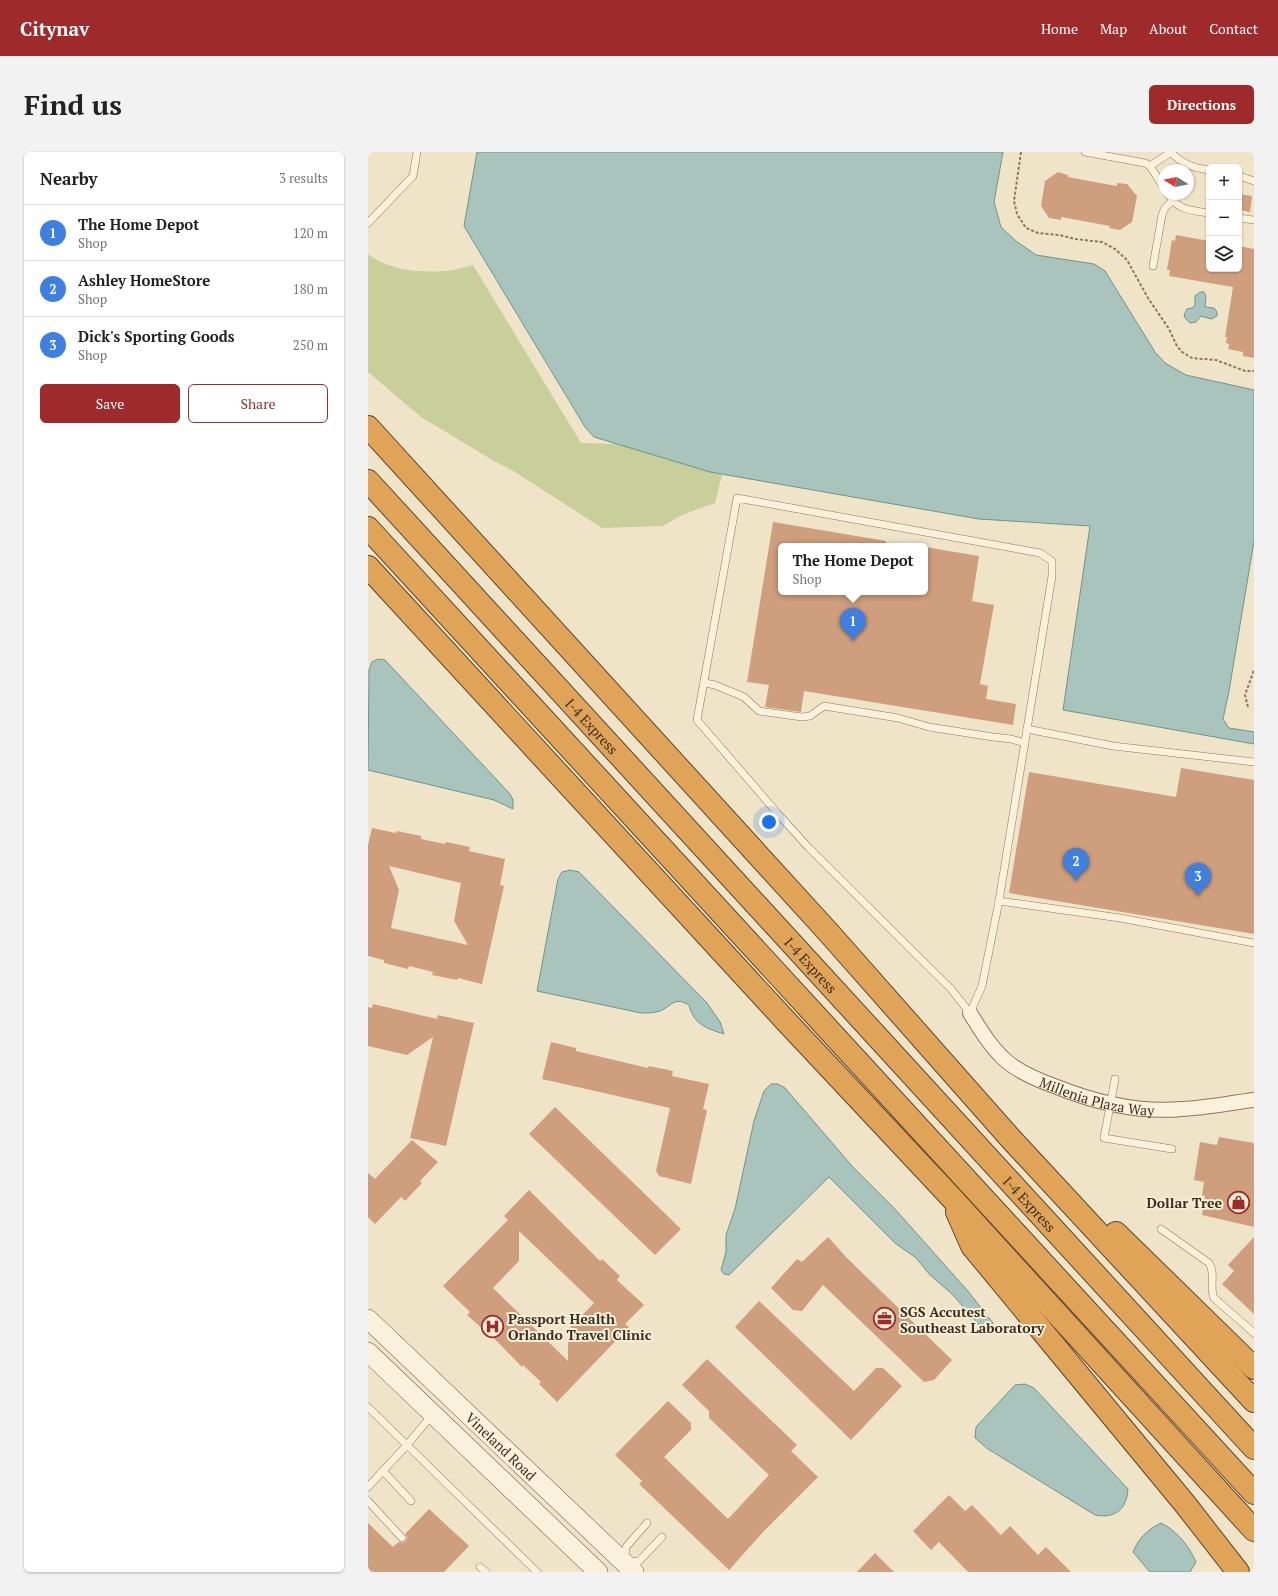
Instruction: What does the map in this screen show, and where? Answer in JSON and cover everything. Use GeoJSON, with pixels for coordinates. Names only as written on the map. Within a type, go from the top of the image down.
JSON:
{"type":"FeatureCollection","features":[{"type":"Feature","properties":{"kind":"highway"},"geometry":{"type":"LineString","coordinates":[[368,427],[829,933],[1011,1139],[1254,1401]]}},
{"type":"Feature","properties":{"kind":"highway","name":"I-4 Express"},"geometry":{"type":"LineString","coordinates":[[368,481],[1254,1448]]}},
{"type":"Feature","properties":{"kind":"highway"},"geometry":{"type":"LineString","coordinates":[[368,528],[1254,1493]]}},
{"type":"Feature","properties":{"kind":"highway"},"geometry":{"type":"LineString","coordinates":[[368,567],[784,1019],[949,1195],[1254,1530]]}},
{"type":"Feature","properties":{"kind":"highway"},"geometry":{"type":"LineString","coordinates":[[949,1195],[972,1246],[1185,1504],[1238,1572]]}},
{"type":"Feature","properties":{"kind":"highway"},"geometry":{"type":"LineString","coordinates":[[1064,1197],[1097,1213],[1254,1368]]}},
{"type":"Feature","properties":{"kind":"street","name":"Millenia Plaza Way"},"geometry":{"type":"LineString","coordinates":[[970,1013],[986,1039],[1004,1059],[1037,1080],[1110,1105],[1148,1109],[1181,1110],[1254,1100]]}},
{"type":"Feature","properties":{"kind":"street","name":"Vineland Road"},"geometry":{"type":"LineString","coordinates":[[368,1319],[450,1397],[624,1569]]}},
{"type":"Feature","properties":{"kind":"street","name":"Vineland Road"},"geometry":{"type":"LineString","coordinates":[[368,1352],[598,1572]]}},
{"type":"Feature","properties":{"kind":"street"},"geometry":{"type":"LineString","coordinates":[[433,1414],[450,1397]]}},
{"type":"Feature","properties":{"kind":"lane"},"geometry":{"type":"LineString","coordinates":[[368,223],[413,176],[417,152]]}},
{"type":"Feature","properties":{"kind":"lane"},"geometry":{"type":"LineString","coordinates":[[1085,152],[1105,154],[1142,162],[1150,166],[1158,179]]}},
{"type":"Feature","properties":{"kind":"lane"},"geometry":{"type":"LineString","coordinates":[[1150,166],[1171,152],[1188,165],[1206,169]]}},
{"type":"Feature","properties":{"kind":"lane"},"geometry":{"type":"LineString","coordinates":[[1242,177],[1254,181]]}},
{"type":"Feature","properties":{"kind":"lane"},"geometry":{"type":"LineString","coordinates":[[1153,266],[1162,214],[1169,200]]}},
{"type":"Feature","properties":{"kind":"lane"},"geometry":{"type":"LineString","coordinates":[[1173,200],[1180,208],[1206,212]]}},
{"type":"Feature","properties":{"kind":"lane"},"geometry":{"type":"LineString","coordinates":[[1242,218],[1254,220]]}},
{"type":"Feature","properties":{"kind":"lane"},"geometry":{"type":"LineString","coordinates":[[738,498],[1040,552],[1052,561],[1052,576],[1027,728],[999,901],[982,986],[970,1013],[951,989],[778,815],[697,720],[738,498]]}},
{"type":"Feature","properties":{"kind":"lane"},"geometry":{"type":"LineString","coordinates":[[704,683],[744,697],[759,711],[802,717],[810,716],[824,706],[898,718],[929,727],[993,738],[1011,738],[1025,742]]}},
{"type":"Feature","properties":{"kind":"lane"},"geometry":{"type":"LineString","coordinates":[[1027,728],[1113,746],[1254,762]]}},
{"type":"Feature","properties":{"kind":"lane"},"geometry":{"type":"LineString","coordinates":[[999,901],[1124,918],[1254,943]]}},
{"type":"Feature","properties":{"kind":"lane"},"geometry":{"type":"LineString","coordinates":[[1115,1079],[1104,1138],[1172,1149]]}},
{"type":"Feature","properties":{"kind":"lane"},"geometry":{"type":"LineString","coordinates":[[1161,1229],[1209,1263],[1212,1267],[1212,1292],[1214,1298],[1254,1333]]}},
{"type":"Feature","properties":{"kind":"lane"},"geometry":{"type":"LineString","coordinates":[[368,1407],[538,1572]]}},
{"type":"Feature","properties":{"kind":"lane"},"geometry":{"type":"LineString","coordinates":[[368,1487],[433,1414]]}},
{"type":"Feature","properties":{"kind":"lane"},"geometry":{"type":"LineString","coordinates":[[383,1471],[411,1501]]}},
{"type":"Feature","properties":{"kind":"lane"},"geometry":{"type":"LineString","coordinates":[[368,1501],[402,1538]]}},
{"type":"Feature","properties":{"kind":"lane"},"geometry":{"type":"LineString","coordinates":[[624,1569],[626,1547],[647,1523]]}},
{"type":"Feature","properties":{"kind":"lane"},"geometry":{"type":"LineString","coordinates":[[624,1569],[639,1560],[662,1537]]}},
{"type":"Feature","properties":{"kind":"path"},"geometry":{"type":"LineString","coordinates":[[1022,152],[1014,201],[1017,214],[1023,224],[1034,232],[1059,235],[1079,240],[1102,242],[1115,249],[1127,260],[1148,298],[1169,329],[1177,346],[1182,352],[1192,358],[1216,360],[1245,371],[1254,371]]}},
{"type":"Feature","properties":{"kind":"path"},"geometry":{"type":"LineString","coordinates":[[1248,707],[1245,695],[1254,670]]}},
{"type":"Feature","properties":{"kind":"green space"},"geometry":{"type":"Polygon","coordinates":[[[368,254],[385,264],[415,271],[446,271],[473,265],[581,443],[617,444],[722,475],[715,503],[682,515],[663,526],[602,528],[515,472],[421,417],[368,372],[368,254]]]}},
{"type":"Feature","properties":{"kind":"water"},"geometry":{"type":"Polygon","coordinates":[[[477,152],[1003,152],[994,202],[1001,227],[1016,241],[1036,255],[1094,264],[1105,271],[1155,352],[1165,363],[1186,375],[1254,390],[1254,541],[1223,719],[1229,728],[1254,732],[1254,744],[1063,710],[1090,526],[979,519],[710,472],[594,437],[585,427],[464,226],[477,152]]]}},
{"type":"Feature","properties":{"kind":"water"},"geometry":{"type":"Polygon","coordinates":[[[1200,292],[1204,292],[1206,296],[1205,307],[1214,308],[1217,312],[1217,316],[1211,319],[1201,316],[1196,322],[1190,323],[1184,315],[1187,309],[1192,308],[1195,305],[1195,296],[1200,292]]]}},
{"type":"Feature","properties":{"kind":"water"},"geometry":{"type":"Polygon","coordinates":[[[378,659],[385,660],[510,794],[513,800],[513,809],[494,800],[368,770],[369,670],[372,662],[378,659]]]}},
{"type":"Feature","properties":{"kind":"water"},"geometry":{"type":"Polygon","coordinates":[[[570,870],[579,872],[707,1003],[720,1022],[724,1034],[702,1025],[694,1017],[689,1005],[680,1001],[673,1003],[660,1011],[641,1013],[537,991],[558,879],[562,872],[570,870]]]}},
{"type":"Feature","properties":{"kind":"water"},"geometry":{"type":"Polygon","coordinates":[[[771,1084],[778,1084],[785,1088],[852,1166],[894,1208],[967,1290],[993,1323],[992,1328],[987,1331],[981,1327],[952,1294],[930,1275],[916,1258],[895,1243],[829,1177],[729,1275],[724,1274],[721,1270],[726,1252],[726,1235],[735,1209],[754,1121],[764,1091],[771,1084]]]}},
{"type":"Feature","properties":{"kind":"water"},"geometry":{"type":"Polygon","coordinates":[[[1025,1384],[1034,1388],[1128,1489],[1125,1502],[1119,1511],[1114,1514],[1102,1516],[1095,1515],[988,1449],[975,1438],[976,1427],[1015,1385],[1025,1384]]]}},
{"type":"Feature","properties":{"kind":"water"},"geometry":{"type":"Polygon","coordinates":[[[1161,1523],[1177,1534],[1190,1551],[1196,1562],[1190,1572],[1150,1572],[1133,1552],[1144,1535],[1161,1523]]]}},
{"type":"Feature","properties":{"kind":"building"},"geometry":{"type":"Polygon","coordinates":[[[1058,172],[1068,175],[1068,177],[1117,186],[1117,183],[1127,184],[1137,196],[1132,222],[1120,230],[1109,228],[1110,226],[1061,217],[1061,220],[1049,218],[1041,206],[1045,181],[1058,172]]]}},
{"type":"Feature","properties":{"kind":"building"},"geometry":{"type":"Polygon","coordinates":[[[1242,194],[1252,196],[1250,212],[1242,211],[1242,194]]]}},
{"type":"Feature","properties":{"kind":"building"},"geometry":{"type":"Polygon","coordinates":[[[1176,235],[1206,240],[1206,272],[1242,272],[1242,247],[1254,249],[1254,358],[1243,356],[1243,352],[1228,349],[1229,344],[1226,343],[1227,337],[1225,337],[1233,287],[1169,276],[1170,270],[1167,270],[1172,240],[1175,241],[1176,235]]]}},
{"type":"Feature","properties":{"kind":"building"},"geometry":{"type":"Polygon","coordinates":[[[773,522],[886,541],[886,543],[778,543],[778,595],[928,595],[928,548],[979,556],[972,601],[994,605],[980,684],[988,686],[986,699],[1016,704],[1013,725],[804,691],[801,712],[765,707],[769,685],[747,682],[773,522]]]}},
{"type":"Feature","properties":{"kind":"building"},"geometry":{"type":"Polygon","coordinates":[[[1181,768],[1254,780],[1254,934],[1009,893],[1029,772],[1176,797],[1181,768]]]}},
{"type":"Feature","properties":{"kind":"building"},"geometry":{"type":"Polygon","coordinates":[[[372,828],[421,836],[421,839],[445,844],[446,842],[470,847],[469,851],[505,859],[500,885],[504,886],[482,984],[458,978],[457,980],[432,975],[433,972],[409,966],[408,969],[384,963],[384,960],[368,956],[368,845],[372,828]],[[389,866],[399,890],[391,928],[468,945],[454,921],[461,883],[389,866]]]}},
{"type":"Feature","properties":{"kind":"building"},"geometry":{"type":"Polygon","coordinates":[[[373,1004],[437,1019],[438,1015],[474,1023],[446,1146],[410,1138],[433,1037],[407,1055],[368,1046],[368,1007],[372,1008],[373,1004]]]}},
{"type":"Feature","properties":{"kind":"building"},"geometry":{"type":"Polygon","coordinates":[[[551,1042],[576,1048],[576,1051],[648,1068],[649,1066],[673,1071],[672,1076],[709,1084],[703,1109],[707,1110],[691,1184],[659,1176],[656,1171],[670,1108],[542,1079],[551,1042]]]}},
{"type":"Feature","properties":{"kind":"building"},"geometry":{"type":"Polygon","coordinates":[[[555,1107],[681,1229],[655,1255],[529,1134],[555,1107]]]}},
{"type":"Feature","properties":{"kind":"building"},"geometry":{"type":"Polygon","coordinates":[[[1219,1137],[1254,1143],[1254,1227],[1202,1215],[1205,1196],[1202,1195],[1204,1182],[1194,1180],[1200,1142],[1217,1145],[1219,1137]]]}},
{"type":"Feature","properties":{"kind":"building"},"geometry":{"type":"Polygon","coordinates":[[[412,1140],[438,1162],[420,1181],[422,1183],[405,1201],[401,1197],[375,1224],[368,1217],[368,1173],[375,1179],[412,1140]]]}},
{"type":"Feature","properties":{"kind":"building"},"geometry":{"type":"Polygon","coordinates":[[[529,1190],[600,1261],[602,1259],[620,1276],[617,1280],[644,1305],[625,1324],[629,1327],[557,1402],[539,1384],[541,1382],[523,1365],[522,1367],[487,1331],[486,1332],[467,1315],[470,1312],[443,1286],[508,1220],[504,1216],[529,1190]],[[519,1231],[519,1261],[493,1288],[568,1361],[568,1330],[594,1303],[519,1231]]]}},
{"type":"Feature","properties":{"kind":"building"},"geometry":{"type":"Polygon","coordinates":[[[828,1237],[847,1258],[952,1360],[934,1380],[924,1382],[823,1285],[802,1311],[793,1310],[771,1288],[797,1259],[802,1262],[828,1237]]]}},
{"type":"Feature","properties":{"kind":"building"},"geometry":{"type":"Polygon","coordinates":[[[1254,1237],[1254,1314],[1222,1284],[1234,1271],[1228,1265],[1254,1237]]]}},
{"type":"Feature","properties":{"kind":"building"},"geometry":{"type":"Polygon","coordinates":[[[759,1301],[854,1391],[876,1368],[883,1368],[902,1386],[851,1440],[735,1327],[759,1301]]]}},
{"type":"Feature","properties":{"kind":"building"},"geometry":{"type":"Polygon","coordinates":[[[707,1359],[797,1445],[791,1451],[818,1477],[764,1531],[729,1570],[639,1484],[642,1481],[615,1455],[668,1401],[691,1423],[691,1430],[664,1457],[728,1519],[769,1475],[709,1418],[709,1411],[682,1385],[707,1359]]]}},
{"type":"Feature","properties":{"kind":"building"},"geometry":{"type":"Polygon","coordinates":[[[949,1495],[965,1511],[972,1505],[1001,1535],[1010,1526],[1038,1555],[1046,1547],[1071,1572],[968,1572],[939,1542],[931,1550],[913,1531],[949,1495]]]}},
{"type":"Feature","properties":{"kind":"building"},"geometry":{"type":"Polygon","coordinates":[[[429,1509],[469,1546],[444,1572],[368,1572],[368,1523],[393,1547],[399,1542],[403,1543],[406,1541],[407,1537],[405,1534],[429,1509]]]}},
{"type":"Feature","properties":{"kind":"building"},"geometry":{"type":"Polygon","coordinates":[[[875,1553],[894,1572],[857,1572],[875,1553]]]}},
{"type":"Feature","properties":{"kind":"place","name":"The Home Depot"},"geometry":{"type":"Point","coordinates":[853,641]}},
{"type":"Feature","properties":{"kind":"place","name":"Ashley HomeStore"},"geometry":{"type":"Point","coordinates":[1076,881]}},
{"type":"Feature","properties":{"kind":"place","name":"Dick's Sporting Goods"},"geometry":{"type":"Point","coordinates":[1198,896]}},
{"type":"Feature","properties":{"kind":"place","name":"Dollar Tree"},"geometry":{"type":"Point","coordinates":[1238,1202]}},
{"type":"Feature","properties":{"kind":"place","name":"SGS Accutest Southeast Laboratory"},"geometry":{"type":"Point","coordinates":[885,1319]}},
{"type":"Feature","properties":{"kind":"place","name":"Passport Health Orlando Travel Clinic"},"geometry":{"type":"Point","coordinates":[493,1326]}}]}
